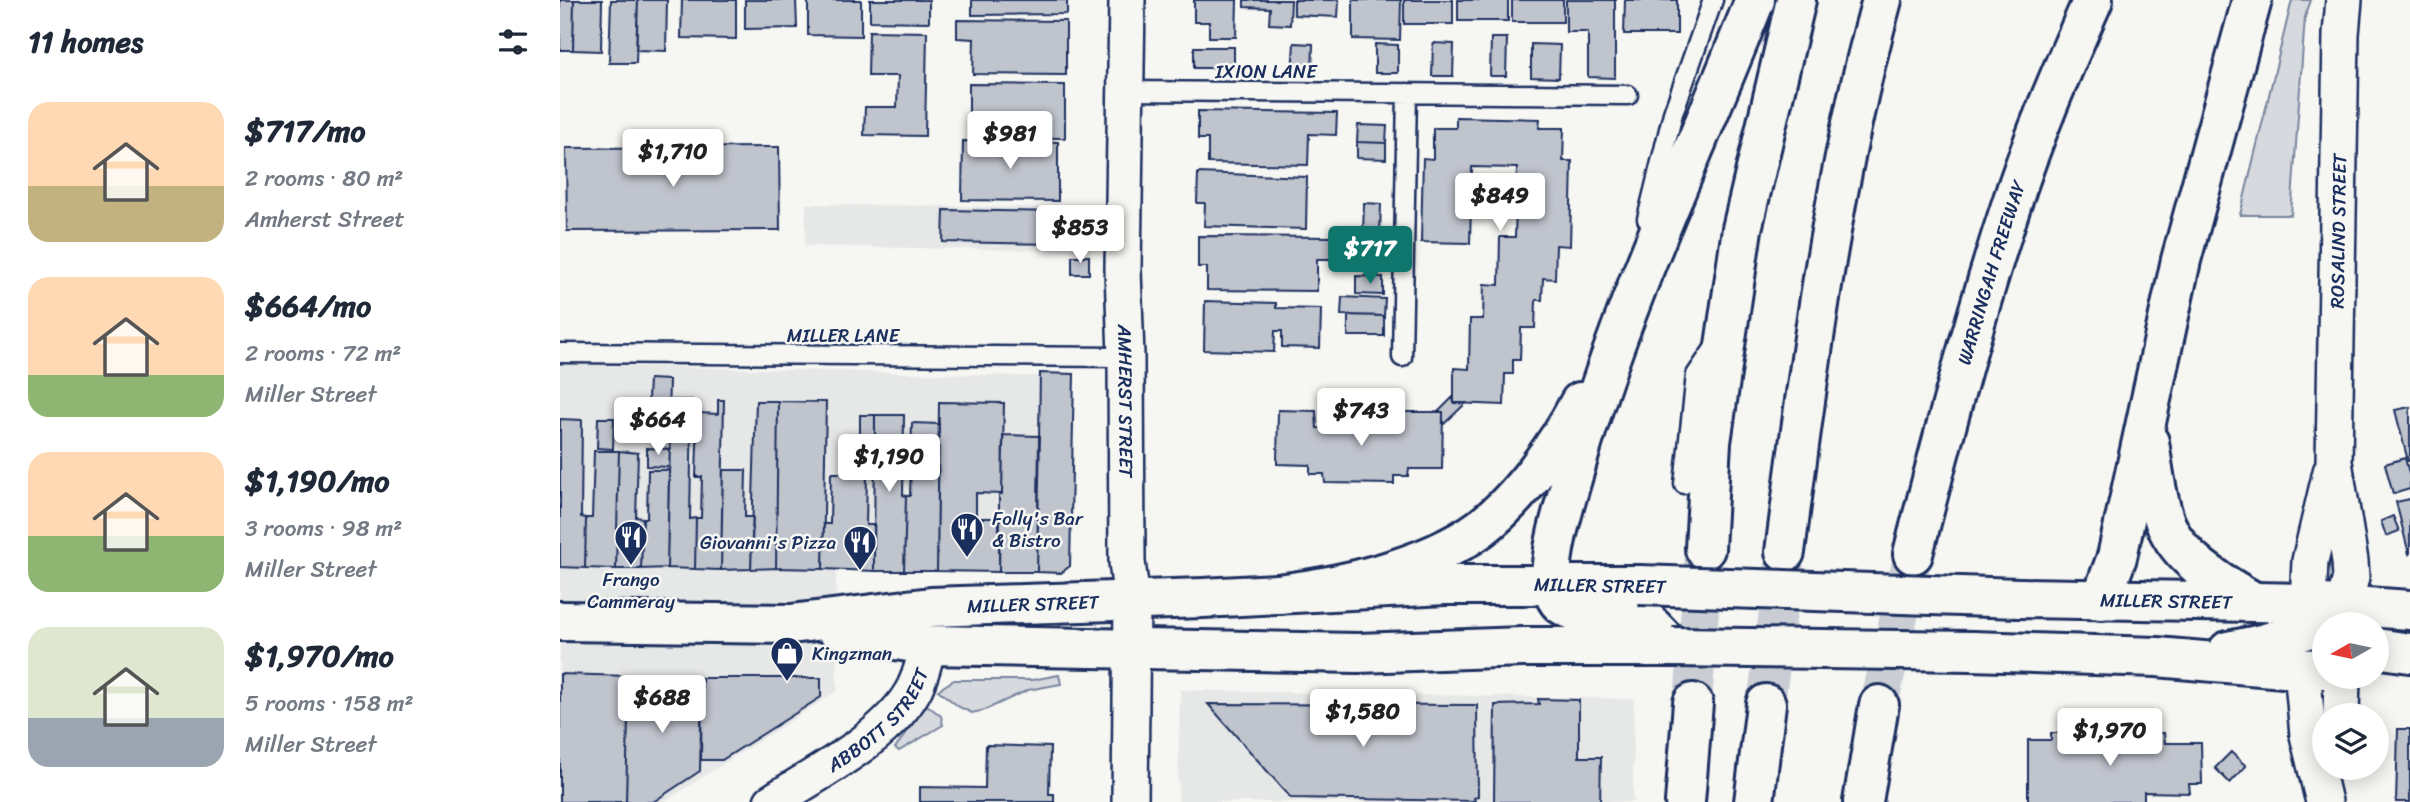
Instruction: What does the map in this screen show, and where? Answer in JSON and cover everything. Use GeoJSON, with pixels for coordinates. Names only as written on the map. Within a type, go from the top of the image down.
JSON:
{"type":"FeatureCollection","features":[{"type":"Feature","properties":{"kind":"main road"},"geometry":{"type":"LineString","coordinates":[[1278,594],[1317,589],[1374,575],[1431,556],[1482,527],[1499,513],[1554,445],[1577,408],[1626,311],[1755,0]]}},
{"type":"Feature","properties":{"kind":"main road"},"geometry":{"type":"LineString","coordinates":[[1705,550],[1711,442],[1742,229],[1796,0]]}},
{"type":"Feature","properties":{"kind":"main road"},"geometry":{"type":"LineString","coordinates":[[1785,552],[1818,303],[1832,221],[1845,152],[1882,0]]}},
{"type":"Feature","properties":{"kind":"main road","name":"WARRINGAH FREEWAY"},"geometry":{"type":"LineString","coordinates":[[1913,554],[1967,349],[2009,210],[2051,94],[2093,0]]}},
{"type":"Feature","properties":{"kind":"main road"},"geometry":{"type":"LineString","coordinates":[[2018,651],[2050,643],[2065,636],[2091,614],[2110,581],[2147,422],[2180,260],[2252,0]]}},
{"type":"Feature","properties":{"kind":"main road"},"geometry":{"type":"LineString","coordinates":[[1551,584],[1555,551],[1567,498],[1626,311]]}},
{"type":"Feature","properties":{"kind":"main road"},"geometry":{"type":"LineString","coordinates":[[2147,422],[2156,483],[2165,523],[2170,533],[2187,555],[2200,566],[2254,602]]}},
{"type":"Feature","properties":{"kind":"main road","name":"MILLER STREET"},"geometry":{"type":"LineString","coordinates":[[560,621],[790,624],[931,607],[1132,601],[1445,585],[1551,584],[1648,624],[2312,669]]}},
{"type":"Feature","properties":{"kind":"main road","name":"MILLER STREET"},"geometry":{"type":"LineString","coordinates":[[790,624],[928,645],[1358,653],[1523,647],[1648,624],[2019,598],[2254,602],[2312,612]]}},
{"type":"Feature","properties":{"kind":"main road","name":"MILLER STREET"},"geometry":{"type":"LineString","coordinates":[[2367,612],[2410,610]]}},
{"type":"Feature","properties":{"kind":"main road"},"geometry":{"type":"LineString","coordinates":[[2185,659],[2272,643],[2312,621]]}},
{"type":"Feature","properties":{"kind":"main road"},"geometry":{"type":"LineString","coordinates":[[2389,650],[2410,653]]}},
{"type":"Feature","properties":{"kind":"main road"},"geometry":{"type":"LineString","coordinates":[[2389,669],[2410,668]]}},
{"type":"Feature","properties":{"kind":"main road"},"geometry":{"type":"LineString","coordinates":[[1685,802],[1693,703]]}},
{"type":"Feature","properties":{"kind":"main road"},"geometry":{"type":"LineString","coordinates":[[1754,802],[1766,704]]}},
{"type":"Feature","properties":{"kind":"main road"},"geometry":{"type":"LineString","coordinates":[[1863,802],[1879,705]]}},
{"type":"Feature","properties":{"kind":"street","name":"AMHERST STREET"},"geometry":{"type":"LineString","coordinates":[[1127,0],[1123,270],[1127,549],[1132,601],[1129,802]]}},
{"type":"Feature","properties":{"kind":"street","name":"ROSALIND STREET"},"geometry":{"type":"LineString","coordinates":[[2323,612],[2309,561],[2333,462],[2341,34],[2344,0]]}},
{"type":"Feature","properties":{"kind":"street","name":"ABBOTT STREET"},"geometry":{"type":"LineString","coordinates":[[772,802],[873,737],[901,708],[915,687],[928,645]]}},
{"type":"Feature","properties":{"kind":"street"},"geometry":{"type":"LineString","coordinates":[[2312,682],[2308,735],[2327,802]]}},
{"type":"Feature","properties":{"kind":"street"},"geometry":{"type":"LineString","coordinates":[[2327,802],[2332,780]]}},
{"type":"Feature","properties":{"kind":"lane"},"geometry":{"type":"LineString","coordinates":[[1626,311],[1672,113],[1713,0]]}},
{"type":"Feature","properties":{"kind":"lane","name":"IXION LANE"},"geometry":{"type":"LineString","coordinates":[[1125,90],[1628,95]]}},
{"type":"Feature","properties":{"kind":"lane"},"geometry":{"type":"LineString","coordinates":[[1402,357],[1407,93]]}},
{"type":"Feature","properties":{"kind":"lane"},"geometry":{"type":"LineString","coordinates":[[1684,484],[1696,375],[1727,330]]}},
{"type":"Feature","properties":{"kind":"lane","name":"MILLER LANE"},"geometry":{"type":"LineString","coordinates":[[560,353],[1126,357]]}},
{"type":"Feature","properties":{"kind":"shaded area"},"geometry":{"type":"Polygon","coordinates":[[[2292,0],[2311,0],[2305,17],[2291,215],[2240,215],[2292,0]]]}},
{"type":"Feature","properties":{"kind":"shaded area"},"geometry":{"type":"Polygon","coordinates":[[[806,204],[1075,208],[1075,251],[805,246],[806,204]]]}},
{"type":"Feature","properties":{"kind":"shaded area"},"geometry":{"type":"Polygon","coordinates":[[[560,364],[1068,377],[1049,566],[836,564],[837,691],[664,802],[560,802],[560,364]]]}},
{"type":"Feature","properties":{"kind":"shaded area"},"geometry":{"type":"Polygon","coordinates":[[[1059,675],[1061,684],[1028,690],[985,710],[972,713],[959,707],[938,690],[954,680],[1032,680],[1059,675]]]}},
{"type":"Feature","properties":{"kind":"shaded area"},"geometry":{"type":"Polygon","coordinates":[[[1180,690],[1634,699],[1633,802],[1178,802],[1180,690]]]}},
{"type":"Feature","properties":{"kind":"shaded area"},"geometry":{"type":"Polygon","coordinates":[[[927,705],[941,716],[943,725],[899,751],[895,748],[927,705]]]}},
{"type":"Feature","properties":{"kind":"building"},"geometry":{"type":"Polygon","coordinates":[[[560,0],[574,0],[573,50],[560,50],[560,0]]]}},
{"type":"Feature","properties":{"kind":"building"},"geometry":{"type":"Polygon","coordinates":[[[574,0],[602,0],[601,51],[573,50],[574,0]]]}},
{"type":"Feature","properties":{"kind":"building"},"geometry":{"type":"Polygon","coordinates":[[[611,0],[638,0],[636,63],[609,63],[611,0]]]}},
{"type":"Feature","properties":{"kind":"building"},"geometry":{"type":"Polygon","coordinates":[[[638,0],[667,0],[666,51],[636,50],[638,0]]]}},
{"type":"Feature","properties":{"kind":"building"},"geometry":{"type":"Polygon","coordinates":[[[682,0],[736,0],[736,39],[681,38],[682,0]]]}},
{"type":"Feature","properties":{"kind":"building"},"geometry":{"type":"Polygon","coordinates":[[[745,0],[796,0],[797,28],[745,29],[745,0]]]}},
{"type":"Feature","properties":{"kind":"building"},"geometry":{"type":"Polygon","coordinates":[[[808,0],[861,0],[861,36],[808,35],[808,0]]]}},
{"type":"Feature","properties":{"kind":"building"},"geometry":{"type":"Polygon","coordinates":[[[870,0],[929,0],[929,22],[870,21],[870,0]]]}},
{"type":"Feature","properties":{"kind":"building"},"geometry":{"type":"Polygon","coordinates":[[[972,0],[1067,0],[1067,14],[972,15],[972,0]]]}},
{"type":"Feature","properties":{"kind":"building"},"geometry":{"type":"Polygon","coordinates":[[[1194,0],[1237,0],[1236,37],[1209,37],[1209,22],[1194,22],[1194,0]]]}},
{"type":"Feature","properties":{"kind":"building"},"geometry":{"type":"Polygon","coordinates":[[[1244,0],[1291,0],[1290,25],[1269,24],[1270,8],[1244,7],[1244,0]]]}},
{"type":"Feature","properties":{"kind":"building"},"geometry":{"type":"Polygon","coordinates":[[[1294,0],[1339,0],[1338,17],[1294,15],[1294,0]]]}},
{"type":"Feature","properties":{"kind":"building"},"geometry":{"type":"Polygon","coordinates":[[[1353,0],[1401,0],[1400,40],[1353,39],[1353,0]]]}},
{"type":"Feature","properties":{"kind":"building"},"geometry":{"type":"Polygon","coordinates":[[[1404,0],[1453,0],[1453,24],[1404,24],[1404,0]]]}},
{"type":"Feature","properties":{"kind":"building"},"geometry":{"type":"Polygon","coordinates":[[[1458,0],[1508,0],[1508,21],[1458,21],[1458,0]]]}},
{"type":"Feature","properties":{"kind":"building"},"geometry":{"type":"Polygon","coordinates":[[[1512,0],[1563,0],[1563,22],[1512,22],[1512,0]]]}},
{"type":"Feature","properties":{"kind":"building"},"geometry":{"type":"Polygon","coordinates":[[[1566,0],[1615,0],[1615,78],[1588,77],[1588,32],[1566,32],[1566,0]]]}},
{"type":"Feature","properties":{"kind":"building"},"geometry":{"type":"Polygon","coordinates":[[[1625,0],[1677,0],[1677,34],[1624,34],[1625,0]]]}},
{"type":"Feature","properties":{"kind":"building"},"geometry":{"type":"Polygon","coordinates":[[[957,20],[1066,21],[1066,75],[973,74],[974,39],[957,38],[957,20]]]}},
{"type":"Feature","properties":{"kind":"building"},"geometry":{"type":"Polygon","coordinates":[[[869,31],[927,32],[925,136],[864,135],[865,107],[897,107],[898,76],[868,76],[869,31]]]}},
{"type":"Feature","properties":{"kind":"building"},"geometry":{"type":"Polygon","coordinates":[[[1491,38],[1507,38],[1506,76],[1490,76],[1491,38]]]}},
{"type":"Feature","properties":{"kind":"building"},"geometry":{"type":"Polygon","coordinates":[[[1294,43],[1313,44],[1312,75],[1292,74],[1294,43]]]}},
{"type":"Feature","properties":{"kind":"building"},"geometry":{"type":"Polygon","coordinates":[[[1433,43],[1454,44],[1453,76],[1432,76],[1433,43]]]}},
{"type":"Feature","properties":{"kind":"building"},"geometry":{"type":"Polygon","coordinates":[[[1375,44],[1398,45],[1398,73],[1375,73],[1375,44]]]}},
{"type":"Feature","properties":{"kind":"building"},"geometry":{"type":"Polygon","coordinates":[[[1531,44],[1560,45],[1559,78],[1531,77],[1531,44]]]}},
{"type":"Feature","properties":{"kind":"building"},"geometry":{"type":"Polygon","coordinates":[[[1194,47],[1234,47],[1234,68],[1194,68],[1194,47]]]}},
{"type":"Feature","properties":{"kind":"building"},"geometry":{"type":"Polygon","coordinates":[[[969,84],[1065,85],[1065,138],[969,137],[969,84]]]}},
{"type":"Feature","properties":{"kind":"building"},"geometry":{"type":"Polygon","coordinates":[[[1198,111],[1337,113],[1336,135],[1309,134],[1308,165],[1208,163],[1208,139],[1198,139],[1198,111]]]}},
{"type":"Feature","properties":{"kind":"building"},"geometry":{"type":"Polygon","coordinates":[[[1456,117],[1540,119],[1539,128],[1564,128],[1563,161],[1572,161],[1570,246],[1556,245],[1555,279],[1543,278],[1542,300],[1536,300],[1535,328],[1521,328],[1520,360],[1513,360],[1513,374],[1505,374],[1504,405],[1454,403],[1454,368],[1469,369],[1470,319],[1483,319],[1484,284],[1499,285],[1500,237],[1515,237],[1517,168],[1472,167],[1470,243],[1421,242],[1423,158],[1433,159],[1433,128],[1456,128],[1456,117]]]}},
{"type":"Feature","properties":{"kind":"building"},"geometry":{"type":"Polygon","coordinates":[[[1358,125],[1387,126],[1386,143],[1357,142],[1358,125]]]}},
{"type":"Feature","properties":{"kind":"building"},"geometry":{"type":"Polygon","coordinates":[[[963,141],[1058,142],[1058,201],[962,200],[963,141]]]}},
{"type":"Feature","properties":{"kind":"building"},"geometry":{"type":"Polygon","coordinates":[[[1357,142],[1386,143],[1386,159],[1357,158],[1357,142]]]}},
{"type":"Feature","properties":{"kind":"building"},"geometry":{"type":"Polygon","coordinates":[[[779,147],[780,230],[567,231],[566,148],[779,147]]]}},
{"type":"Feature","properties":{"kind":"building"},"geometry":{"type":"Polygon","coordinates":[[[1198,173],[1307,177],[1306,229],[1204,226],[1205,203],[1197,203],[1198,173]]]}},
{"type":"Feature","properties":{"kind":"building"},"geometry":{"type":"Polygon","coordinates":[[[1364,203],[1381,204],[1380,233],[1363,233],[1364,203]]]}},
{"type":"Feature","properties":{"kind":"building"},"geometry":{"type":"Polygon","coordinates":[[[944,210],[1058,212],[1057,244],[943,242],[944,210]]]}},
{"type":"Feature","properties":{"kind":"building"},"geometry":{"type":"Polygon","coordinates":[[[1198,236],[1334,237],[1334,259],[1317,259],[1317,291],[1207,290],[1207,267],[1198,267],[1198,236]]]}},
{"type":"Feature","properties":{"kind":"building"},"geometry":{"type":"Polygon","coordinates":[[[1072,256],[1089,256],[1089,274],[1072,274],[1072,256]]]}},
{"type":"Feature","properties":{"kind":"building"},"geometry":{"type":"Polygon","coordinates":[[[1356,276],[1383,277],[1383,295],[1356,294],[1356,276]]]}},
{"type":"Feature","properties":{"kind":"building"},"geometry":{"type":"Polygon","coordinates":[[[1342,297],[1385,299],[1384,316],[1341,315],[1342,297]]]}},
{"type":"Feature","properties":{"kind":"building"},"geometry":{"type":"Polygon","coordinates":[[[1205,301],[1276,303],[1276,308],[1321,309],[1320,348],[1282,347],[1282,331],[1275,331],[1274,352],[1204,350],[1205,301]]]}},
{"type":"Feature","properties":{"kind":"building"},"geometry":{"type":"Polygon","coordinates":[[[1348,315],[1384,316],[1384,336],[1348,336],[1348,315]]]}},
{"type":"Feature","properties":{"kind":"building"},"geometry":{"type":"Polygon","coordinates":[[[1040,373],[1074,374],[1070,566],[1061,573],[1037,572],[1040,373]]]}},
{"type":"Feature","properties":{"kind":"building"},"geometry":{"type":"Polygon","coordinates":[[[649,379],[669,380],[668,421],[647,420],[649,379]]]}},
{"type":"Feature","properties":{"kind":"building"},"geometry":{"type":"Polygon","coordinates":[[[1453,397],[1454,403],[1466,403],[1443,425],[1443,412],[1438,412],[1453,397]]]}},
{"type":"Feature","properties":{"kind":"building"},"geometry":{"type":"Polygon","coordinates":[[[671,400],[692,400],[690,519],[696,518],[695,569],[667,568],[671,400]]]}},
{"type":"Feature","properties":{"kind":"building"},"geometry":{"type":"Polygon","coordinates":[[[718,400],[724,400],[721,570],[695,569],[696,518],[701,518],[702,477],[696,477],[698,413],[718,414],[718,400]]]}},
{"type":"Feature","properties":{"kind":"building"},"geometry":{"type":"Polygon","coordinates":[[[756,401],[778,401],[776,568],[751,569],[756,401]]]}},
{"type":"Feature","properties":{"kind":"building"},"geometry":{"type":"Polygon","coordinates":[[[778,401],[826,402],[823,569],[776,568],[778,401]]]}},
{"type":"Feature","properties":{"kind":"building"},"geometry":{"type":"Polygon","coordinates":[[[939,402],[1004,403],[1002,494],[976,493],[976,518],[1000,518],[999,572],[937,571],[939,402]]]}},
{"type":"Feature","properties":{"kind":"building"},"geometry":{"type":"Polygon","coordinates":[[[2410,407],[2410,461],[2408,461],[2395,410],[2410,407]]]}},
{"type":"Feature","properties":{"kind":"building"},"geometry":{"type":"Polygon","coordinates":[[[1278,410],[1316,411],[1317,428],[1402,429],[1402,412],[1443,412],[1442,469],[1409,469],[1408,476],[1394,476],[1394,484],[1325,483],[1324,474],[1310,474],[1310,465],[1277,464],[1278,410]]]}},
{"type":"Feature","properties":{"kind":"building"},"geometry":{"type":"Polygon","coordinates":[[[860,415],[875,415],[875,454],[860,454],[860,415]]]}},
{"type":"Feature","properties":{"kind":"building"},"geometry":{"type":"Polygon","coordinates":[[[875,415],[904,415],[904,571],[874,571],[875,415]]]}},
{"type":"Feature","properties":{"kind":"building"},"geometry":{"type":"Polygon","coordinates":[[[598,418],[614,418],[613,449],[597,448],[598,418]]]}},
{"type":"Feature","properties":{"kind":"building"},"geometry":{"type":"Polygon","coordinates":[[[560,419],[582,420],[581,517],[586,518],[585,568],[560,567],[560,419]]]}},
{"type":"Feature","properties":{"kind":"building"},"geometry":{"type":"Polygon","coordinates":[[[912,423],[939,424],[937,571],[904,571],[912,423]]]}},
{"type":"Feature","properties":{"kind":"building"},"geometry":{"type":"Polygon","coordinates":[[[1003,435],[1040,436],[1037,572],[999,572],[999,494],[1002,494],[1003,435]]]}},
{"type":"Feature","properties":{"kind":"building"},"geometry":{"type":"Polygon","coordinates":[[[647,448],[670,449],[669,467],[647,466],[647,448]]]}},
{"type":"Feature","properties":{"kind":"building"},"geometry":{"type":"Polygon","coordinates":[[[594,451],[619,451],[616,569],[585,568],[586,518],[592,518],[594,451]]]}},
{"type":"Feature","properties":{"kind":"building"},"geometry":{"type":"Polygon","coordinates":[[[619,451],[638,453],[636,517],[643,518],[641,569],[616,569],[619,451]]]}},
{"type":"Feature","properties":{"kind":"building"},"geometry":{"type":"Polygon","coordinates":[[[2405,458],[2410,489],[2393,494],[2385,464],[2405,458]]]}},
{"type":"Feature","properties":{"kind":"building"},"geometry":{"type":"Polygon","coordinates":[[[648,470],[669,470],[667,568],[641,569],[643,518],[647,518],[648,470]]]}},
{"type":"Feature","properties":{"kind":"building"},"geometry":{"type":"Polygon","coordinates":[[[723,470],[746,470],[745,517],[753,517],[751,569],[721,570],[723,470]]]}},
{"type":"Feature","properties":{"kind":"building"},"geometry":{"type":"Polygon","coordinates":[[[831,473],[867,473],[866,525],[874,525],[874,571],[823,569],[824,524],[830,524],[831,473]]]}},
{"type":"Feature","properties":{"kind":"building"},"geometry":{"type":"Polygon","coordinates":[[[2410,499],[2410,553],[2409,554],[2396,502],[2410,499]]]}},
{"type":"Feature","properties":{"kind":"building"},"geometry":{"type":"Polygon","coordinates":[[[2393,516],[2399,531],[2386,536],[2381,521],[2393,516]]]}},
{"type":"Feature","properties":{"kind":"building"},"geometry":{"type":"Polygon","coordinates":[[[560,674],[629,676],[626,802],[560,802],[560,674]]]}},
{"type":"Feature","properties":{"kind":"building"},"geometry":{"type":"Polygon","coordinates":[[[629,676],[702,678],[700,771],[653,802],[626,802],[629,676]]]}},
{"type":"Feature","properties":{"kind":"building"},"geometry":{"type":"Polygon","coordinates":[[[702,678],[821,678],[821,697],[722,760],[701,760],[702,678]]]}},
{"type":"Feature","properties":{"kind":"building"},"geometry":{"type":"Polygon","coordinates":[[[1538,699],[1579,700],[1579,757],[1601,757],[1600,802],[1494,802],[1495,705],[1539,704],[1538,699]]]}},
{"type":"Feature","properties":{"kind":"building"},"geometry":{"type":"Polygon","coordinates":[[[1208,704],[1477,705],[1478,797],[1474,798],[1475,801],[1291,798],[1208,704]]]}},
{"type":"Feature","properties":{"kind":"building"},"geometry":{"type":"Polygon","coordinates":[[[2398,729],[2410,729],[2410,802],[2396,802],[2398,729]]]}},
{"type":"Feature","properties":{"kind":"building"},"geometry":{"type":"Polygon","coordinates":[[[2051,733],[2087,733],[2087,741],[2123,742],[2124,733],[2164,733],[2165,743],[2201,743],[2202,784],[2189,784],[2190,793],[2144,792],[2144,802],[2028,802],[2028,740],[2051,740],[2051,733]]]}},
{"type":"Feature","properties":{"kind":"building"},"geometry":{"type":"Polygon","coordinates":[[[986,745],[1050,747],[1049,794],[1054,794],[1054,802],[920,802],[920,787],[985,788],[986,745]]]}},
{"type":"Feature","properties":{"kind":"building"},"geometry":{"type":"Polygon","coordinates":[[[2231,752],[2246,766],[2230,783],[2215,768],[2231,752]]]}},
{"type":"Feature","properties":{"kind":"tunnel"},"geometry":{"type":"LineString","coordinates":[[1879,705],[1913,554]]}},
{"type":"Feature","properties":{"kind":"tunnel"},"geometry":{"type":"LineString","coordinates":[[1693,703],[1704,555]]}},
{"type":"Feature","properties":{"kind":"tunnel"},"geometry":{"type":"LineString","coordinates":[[1766,704],[1785,557]]}},
{"type":"Feature","properties":{"kind":"place","name":"Folly's Bar & Bistro"},"geometry":{"type":"Point","coordinates":[967,559]}},
{"type":"Feature","properties":{"kind":"place","name":"Frango Cammeray"},"geometry":{"type":"Point","coordinates":[631,567]}},
{"type":"Feature","properties":{"kind":"place","name":"Giovanni's Pizza"},"geometry":{"type":"Point","coordinates":[860,572]}},
{"type":"Feature","properties":{"kind":"place","name":"Kingzman"},"geometry":{"type":"Point","coordinates":[787,683]}}]}
